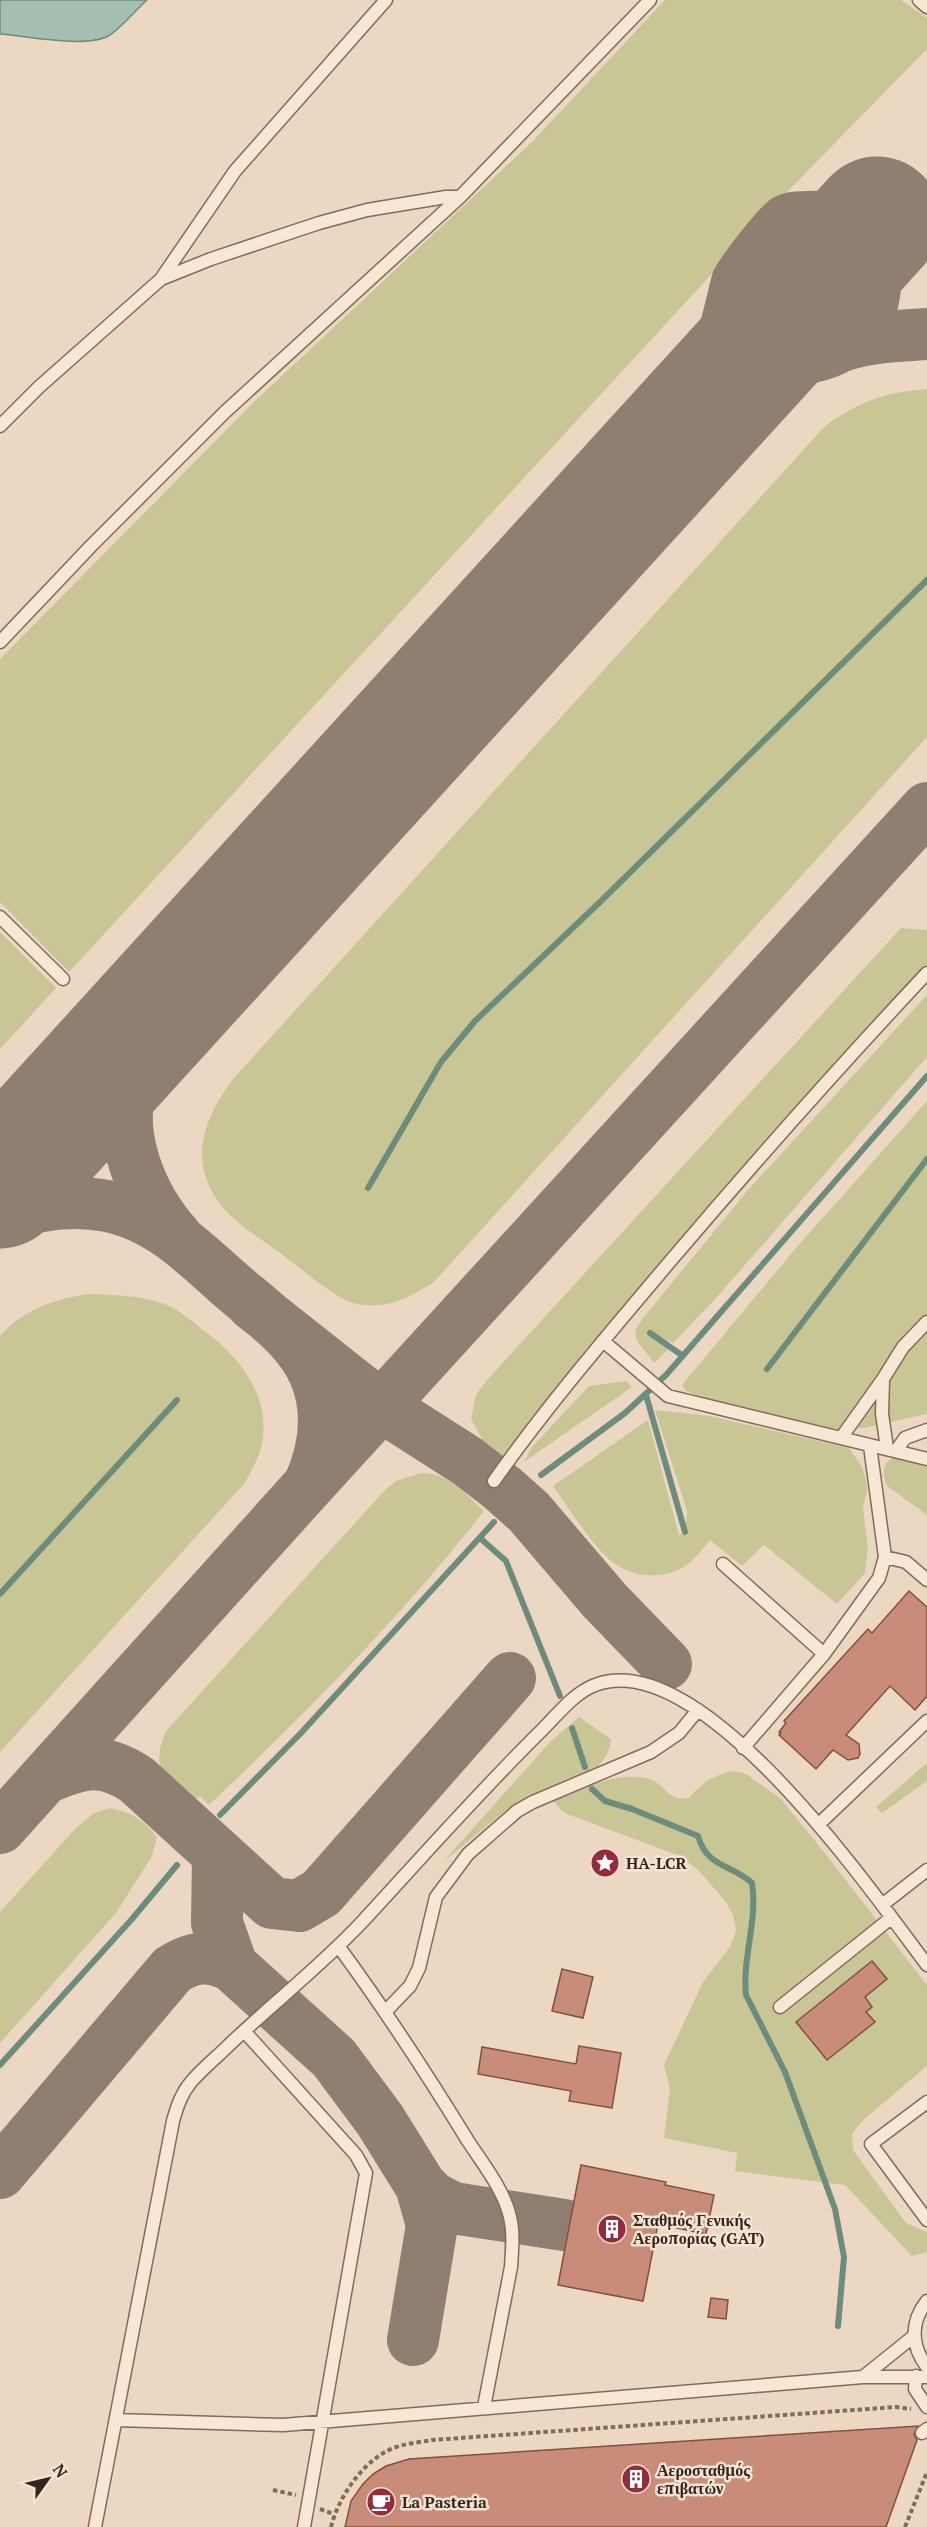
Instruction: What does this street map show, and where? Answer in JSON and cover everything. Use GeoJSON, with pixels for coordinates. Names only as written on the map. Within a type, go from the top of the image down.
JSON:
{"type":"FeatureCollection","features":[{"type":"Feature","properties":{"kind":"lane"},"geometry":{"type":"LineString","coordinates":[[0,426],[39,387],[162,279],[235,171],[386,0]]}},
{"type":"Feature","properties":{"kind":"lane"},"geometry":{"type":"LineString","coordinates":[[0,642],[91,546],[225,412],[460,197],[650,0]]}},
{"type":"Feature","properties":{"kind":"lane"},"geometry":{"type":"LineString","coordinates":[[918,0],[927,7]]}},
{"type":"Feature","properties":{"kind":"lane"},"geometry":{"type":"LineString","coordinates":[[162,279],[211,259],[328,220],[416,201],[460,197]]}},
{"type":"Feature","properties":{"kind":"lane"},"geometry":{"type":"LineString","coordinates":[[0,917],[63,979]]}},
{"type":"Feature","properties":{"kind":"lane"},"geometry":{"type":"LineString","coordinates":[[494,1481],[603,1341],[771,1144],[927,973]]}},
{"type":"Feature","properties":{"kind":"lane"},"geometry":{"type":"LineString","coordinates":[[841,1438],[903,1347],[927,1322]]}},
{"type":"Feature","properties":{"kind":"lane"},"geometry":{"type":"LineString","coordinates":[[603,1341],[668,1396],[927,1459]]}},
{"type":"Feature","properties":{"kind":"lane"},"geometry":{"type":"LineString","coordinates":[[883,1379],[882,1414],[892,1450]]}},
{"type":"Feature","properties":{"kind":"lane"},"geometry":{"type":"LineString","coordinates":[[892,1450],[905,1438],[927,1430]]}},
{"type":"Feature","properties":{"kind":"lane"},"geometry":{"type":"LineString","coordinates":[[743,1748],[824,1654],[879,1578],[885,1557],[870,1446]]}},
{"type":"Feature","properties":{"kind":"lane"},"geometry":{"type":"LineString","coordinates":[[885,1557],[906,1562],[927,1580]]}},
{"type":"Feature","properties":{"kind":"lane"},"geometry":{"type":"LineString","coordinates":[[723,1564],[824,1654]]}},
{"type":"Feature","properties":{"kind":"lane"},"geometry":{"type":"LineString","coordinates":[[95,2527],[177,2106],[191,2081],[339,1947],[522,1750],[582,1692],[595,1684],[615,1680],[639,1681],[672,1693],[698,1710],[781,1783],[819,1824],[927,1965]]}},
{"type":"Feature","properties":{"kind":"lane"},"geometry":{"type":"LineString","coordinates":[[386,2011],[410,1986],[419,1968],[436,1897],[468,1854],[517,1811],[533,1802],[651,1752],[679,1733],[698,1710]]}},
{"type":"Feature","properties":{"kind":"lane"},"geometry":{"type":"LineString","coordinates":[[819,1824],[927,1721]]}},
{"type":"Feature","properties":{"kind":"lane"},"geometry":{"type":"LineString","coordinates":[[882,1905],[927,1870]]}},
{"type":"Feature","properties":{"kind":"lane"},"geometry":{"type":"LineString","coordinates":[[780,2007],[891,1918]]}},
{"type":"Feature","properties":{"kind":"lane"},"geometry":{"type":"LineString","coordinates":[[339,1947],[386,2011],[495,2184],[510,2217],[513,2243],[511,2267],[484,2407]]}},
{"type":"Feature","properties":{"kind":"lane"},"geometry":{"type":"LineString","coordinates":[[244,2031],[356,2155],[366,2173],[304,2527]]}},
{"type":"Feature","properties":{"kind":"lane"},"geometry":{"type":"LineString","coordinates":[[927,2102],[871,2144],[927,2220]]}},
{"type":"Feature","properties":{"kind":"lane"},"geometry":{"type":"LineString","coordinates":[[927,2301],[917,2316],[914,2336],[916,2348],[927,2367]]}},
{"type":"Feature","properties":{"kind":"lane"},"geometry":{"type":"LineString","coordinates":[[863,2377],[914,2336]]}},
{"type":"Feature","properties":{"kind":"lane"},"geometry":{"type":"LineString","coordinates":[[116,2420],[283,2425],[863,2377],[921,2377],[915,2389],[922,2409]]}},
{"type":"Feature","properties":{"kind":"path"},"geometry":{"type":"LineString","coordinates":[[331,2527],[340,2501],[353,2483],[383,2454],[398,2446],[432,2440],[896,2407],[922,2409]]}},
{"type":"Feature","properties":{"kind":"path"},"geometry":{"type":"LineString","coordinates":[[905,2527],[927,2472]]}},
{"type":"Feature","properties":{"kind":"shaded area"},"geometry":{"type":"Polygon","coordinates":[[[0,0],[147,0],[110,35],[100,39],[72,41],[0,34],[0,0]]]}},
{"type":"Feature","properties":{"kind":"shaded area"},"geometry":{"type":"Polygon","coordinates":[[[665,0],[901,0],[927,18],[927,49],[790,189],[69,972],[0,902],[0,659],[255,401],[532,142],[665,0]]]}},
{"type":"Feature","properties":{"kind":"shaded area"},"geometry":{"type":"Polygon","coordinates":[[[927,389],[927,737],[434,1282],[400,1300],[382,1305],[354,1303],[326,1288],[237,1221],[223,1208],[212,1191],[205,1175],[202,1158],[203,1142],[213,1111],[222,1095],[233,1079],[825,426],[873,399],[927,389]]]}},
{"type":"Feature","properties":{"kind":"shaded area"},"geometry":{"type":"Polygon","coordinates":[[[901,928],[927,930],[927,965],[710,1205],[605,1329],[504,1456],[483,1441],[471,1419],[476,1395],[487,1380],[901,928]]]}},
{"type":"Feature","properties":{"kind":"shaded area"},"geometry":{"type":"Polygon","coordinates":[[[0,932],[56,988],[0,1049],[0,932]]]}},
{"type":"Feature","properties":{"kind":"shaded area"},"geometry":{"type":"Polygon","coordinates":[[[927,995],[927,1057],[717,1297],[673,1343],[651,1334],[668,1350],[654,1363],[637,1341],[635,1330],[644,1317],[748,1190],[927,995]]]}},
{"type":"Feature","properties":{"kind":"shaded area"},"geometry":{"type":"Polygon","coordinates":[[[927,1101],[927,1414],[864,1428],[832,1429],[723,1405],[686,1391],[682,1385],[795,1249],[927,1101]]]}},
{"type":"Feature","properties":{"kind":"shaded area"},"geometry":{"type":"Polygon","coordinates":[[[87,1294],[129,1296],[160,1302],[182,1314],[216,1340],[239,1363],[255,1390],[261,1405],[262,1444],[256,1462],[244,1484],[0,1752],[0,1336],[29,1312],[62,1299],[87,1294]]]}},
{"type":"Feature","properties":{"kind":"shaded area"},"geometry":{"type":"Polygon","coordinates":[[[626,1381],[632,1387],[524,1462],[532,1447],[589,1386],[626,1381]]]}},
{"type":"Feature","properties":{"kind":"shaded area"},"geometry":{"type":"Polygon","coordinates":[[[655,1410],[709,1416],[849,1448],[862,1467],[866,1480],[867,1490],[863,1509],[868,1548],[865,1573],[837,1604],[764,1545],[742,1566],[710,1540],[688,1564],[680,1569],[651,1576],[622,1568],[598,1548],[553,1486],[648,1420],[679,1535],[685,1532],[687,1511],[655,1410]]]}},
{"type":"Feature","properties":{"kind":"shaded area"},"geometry":{"type":"Polygon","coordinates":[[[897,1456],[927,1467],[927,1515],[886,1485],[884,1468],[888,1461],[897,1456]]]}},
{"type":"Feature","properties":{"kind":"shaded area"},"geometry":{"type":"Polygon","coordinates":[[[421,1473],[440,1476],[448,1480],[484,1511],[420,1589],[352,1663],[245,1770],[209,1805],[201,1797],[188,1800],[171,1784],[162,1770],[159,1753],[166,1731],[385,1490],[396,1481],[421,1473]]]}},
{"type":"Feature","properties":{"kind":"shaded area"},"geometry":{"type":"Polygon","coordinates":[[[579,1717],[611,1739],[607,1755],[597,1768],[534,1793],[505,1811],[443,1862],[550,1742],[579,1717]]]}},
{"type":"Feature","properties":{"kind":"shaded area"},"geometry":{"type":"Polygon","coordinates":[[[927,1763],[927,1781],[882,1813],[876,1807],[927,1763]]]}},
{"type":"Feature","properties":{"kind":"shaded area"},"geometry":{"type":"Polygon","coordinates":[[[733,1771],[746,1774],[780,1798],[927,1985],[927,2066],[861,2122],[852,2134],[853,2150],[906,2223],[927,2232],[927,2252],[912,2256],[845,2185],[735,2171],[737,2153],[664,2138],[670,2089],[664,2065],[703,1982],[730,1947],[736,1931],[733,1915],[726,1902],[697,1869],[680,1856],[567,1814],[554,1801],[600,1782],[624,1777],[649,1779],[655,1781],[671,1795],[682,1799],[689,1798],[709,1780],[733,1771]]]}},
{"type":"Feature","properties":{"kind":"shaded area"},"geometry":{"type":"Polygon","coordinates":[[[110,1808],[131,1814],[152,1831],[157,1837],[152,1856],[116,1913],[0,2043],[0,1912],[76,1828],[94,1813],[110,1808]]]}},
{"type":"Feature","properties":{"kind":"building"},"geometry":{"type":"Polygon","coordinates":[[[909,1591],[927,1607],[927,1696],[915,1710],[890,1686],[846,1735],[859,1744],[858,1758],[848,1760],[833,1750],[816,1769],[779,1735],[786,1723],[784,1721],[868,1629],[872,1633],[909,1591]]]}},
{"type":"Feature","properties":{"kind":"building"},"geometry":{"type":"Polygon","coordinates":[[[872,1961],[887,1979],[865,1997],[872,2007],[866,2012],[875,2022],[827,2060],[796,2022],[872,1961]]]}},
{"type":"Feature","properties":{"kind":"building"},"geometry":{"type":"Polygon","coordinates":[[[562,1969],[593,1977],[583,2018],[552,2011],[562,1969]]]}},
{"type":"Feature","properties":{"kind":"building"},"geometry":{"type":"Polygon","coordinates":[[[579,2046],[621,2053],[612,2108],[569,2101],[571,2091],[478,2074],[482,2047],[576,2064],[579,2046]]]}},
{"type":"Feature","properties":{"kind":"building","name":"Σταθμός Γενικής Αεροπορίας (GAT)"},"geometry":{"type":"Polygon","coordinates":[[[581,2165],[666,2182],[665,2185],[714,2195],[706,2234],[658,2224],[643,2301],[558,2285],[581,2165]]]}},
{"type":"Feature","properties":{"kind":"building"},"geometry":{"type":"Polygon","coordinates":[[[711,2298],[728,2300],[726,2319],[708,2317],[711,2298]]]}},
{"type":"Feature","properties":{"kind":"building","name":"Αεροσταθμός επιβατών"},"geometry":{"type":"Polygon","coordinates":[[[918,2426],[914,2434],[917,2440],[886,2527],[345,2527],[351,2501],[363,2484],[386,2466],[409,2459],[918,2426]]]}},
{"type":"Feature","properties":{"kind":"waterway"},"geometry":{"type":"LineString","coordinates":[[368,1188],[441,1062],[475,1021],[600,902],[927,580]]}},
{"type":"Feature","properties":{"kind":"waterway"},"geometry":{"type":"LineString","coordinates":[[541,1475],[625,1413],[666,1375],[927,1076]]}},
{"type":"Feature","properties":{"kind":"waterway"},"geometry":{"type":"LineString","coordinates":[[767,1369],[927,1159]]}},
{"type":"Feature","properties":{"kind":"waterway"},"geometry":{"type":"LineString","coordinates":[[650,1333],[683,1356]]}},
{"type":"Feature","properties":{"kind":"waterway"},"geometry":{"type":"LineString","coordinates":[[646,1395],[685,1532]]}},
{"type":"Feature","properties":{"kind":"waterway"},"geometry":{"type":"LineString","coordinates":[[0,1594],[177,1400]]}},
{"type":"Feature","properties":{"kind":"waterway"},"geometry":{"type":"LineString","coordinates":[[220,1815],[301,1733],[494,1522]]}},
{"type":"Feature","properties":{"kind":"waterway"},"geometry":{"type":"LineString","coordinates":[[480,1538],[506,1561],[560,1696]]}},
{"type":"Feature","properties":{"kind":"waterway"},"geometry":{"type":"LineString","coordinates":[[572,1728],[585,1767]]}},
{"type":"Feature","properties":{"kind":"waterway"},"geometry":{"type":"LineString","coordinates":[[592,1789],[605,1801],[632,1809],[698,1836],[707,1854],[752,1883],[753,1911],[746,1967],[746,1995],[785,2072],[835,2209],[844,2257],[838,2326]]}},
{"type":"Feature","properties":{"kind":"waterway"},"geometry":{"type":"LineString","coordinates":[[0,2065],[132,1919],[177,1865]]}},
{"type":"Feature","properties":{"kind":"taxiway"},"geometry":{"type":"LineString","coordinates":[[702,414],[711,388],[737,282],[760,250],[780,225],[793,218],[831,219],[850,229],[864,244],[872,263],[875,284],[872,306],[862,326],[836,349],[816,356],[758,369],[724,390]]}},
{"type":"Feature","properties":{"kind":"taxiway"},"geometry":{"type":"LineString","coordinates":[[831,350],[866,340],[927,334]]}},
{"type":"Feature","properties":{"kind":"taxiway"},"geometry":{"type":"LineString","coordinates":[[0,1828],[308,1486],[927,808]]}},
{"type":"Feature","properties":{"kind":"taxiway"},"geometry":{"type":"LineString","coordinates":[[177,1237],[153,1204],[143,1184],[129,1143],[127,1122],[128,1101],[133,1081],[180,986]]}},
{"type":"Feature","properties":{"kind":"taxiway"},"geometry":{"type":"LineString","coordinates":[[0,1179],[11,1171]]}},
{"type":"Feature","properties":{"kind":"taxiway"},"geometry":{"type":"LineString","coordinates":[[0,1217],[40,1206],[67,1203],[94,1204],[132,1213],[176,1238],[263,1312],[298,1347],[308,1361],[320,1389],[324,1430],[319,1458],[309,1485]]}},
{"type":"Feature","properties":{"kind":"taxiway"},"geometry":{"type":"LineString","coordinates":[[252,1304],[381,1406],[467,1461],[502,1488],[529,1512],[605,1601],[666,1664]]}},
{"type":"Feature","properties":{"kind":"taxiway"},"geometry":{"type":"LineString","coordinates":[[48,1777],[72,1768],[93,1764],[114,1768],[125,1773],[137,1780],[272,1903],[299,1906],[321,1893],[510,1678]]}},
{"type":"Feature","properties":{"kind":"taxiway"},"geometry":{"type":"LineString","coordinates":[[218,1855],[217,1923],[232,1966],[334,2058],[380,2120],[421,2186],[432,2225]]}},
{"type":"Feature","properties":{"kind":"taxiway"},"geometry":{"type":"LineString","coordinates":[[0,2173],[172,1970],[187,1962],[201,1959],[216,1960],[232,1966]]}},
{"type":"Feature","properties":{"kind":"taxiway"},"geometry":{"type":"LineString","coordinates":[[421,2186],[432,2197],[453,2208],[564,2225]]}},
{"type":"Feature","properties":{"kind":"taxiway"},"geometry":{"type":"LineString","coordinates":[[413,2340],[432,2225],[442,2212],[453,2208]]}},
{"type":"Feature","properties":{"kind":"runway"},"geometry":{"type":"LineString","coordinates":[[0,1184],[877,221]]}},
{"type":"Feature","properties":{"kind":"place","name":"HA-LCR"},"geometry":{"type":"Point","coordinates":[605,1863]}},
{"type":"Feature","properties":{"kind":"place","name":"Σταθμός Γενικής Αεροπορίας (GAT)"},"geometry":{"type":"Point","coordinates":[612,2229]}},
{"type":"Feature","properties":{"kind":"place","name":"Αεροσταθμός επιβατών"},"geometry":{"type":"Point","coordinates":[636,2479]}},
{"type":"Feature","properties":{"kind":"place","name":"La Pasteria"},"geometry":{"type":"Point","coordinates":[381,2502]}}]}
